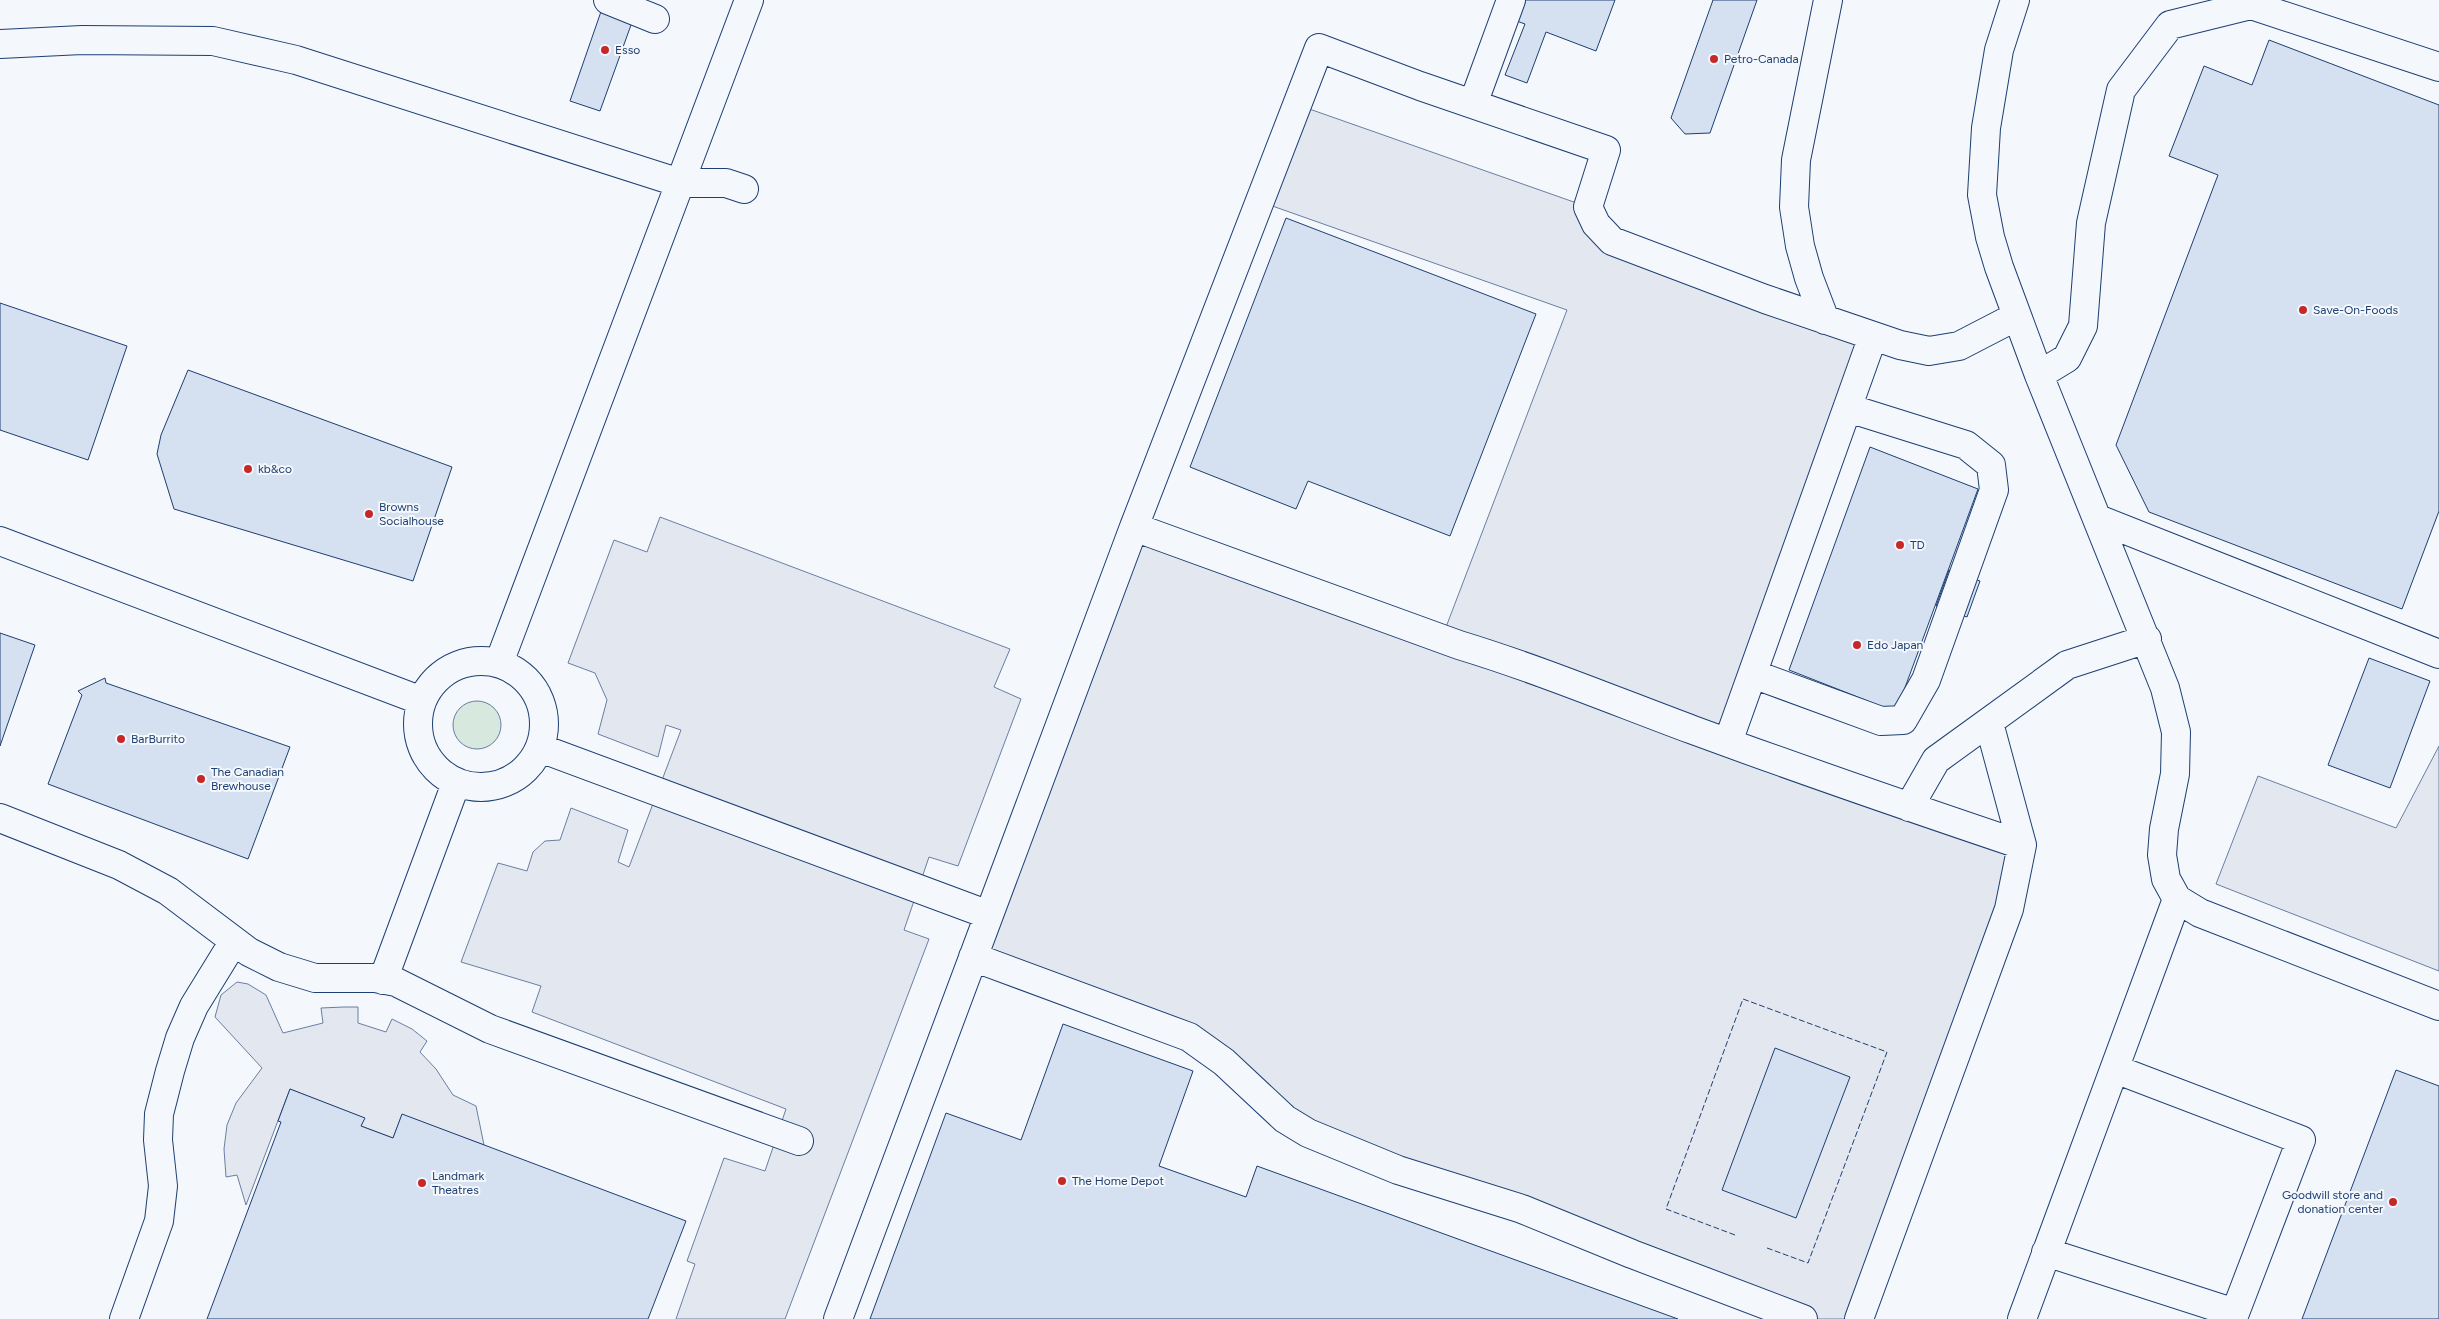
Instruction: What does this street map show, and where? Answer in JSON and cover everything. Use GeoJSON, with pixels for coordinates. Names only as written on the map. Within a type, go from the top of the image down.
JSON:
{"type":"FeatureCollection","features":[{"type":"Feature","properties":{"kind":"lane"},"geometry":{"type":"LineString","coordinates":[[608,0],[655,19]]}},
{"type":"Feature","properties":{"kind":"lane"},"geometry":{"type":"LineString","coordinates":[[499,663],[749,0]]}},
{"type":"Feature","properties":{"kind":"lane"},"geometry":{"type":"LineString","coordinates":[[1473,104],[1512,0]]}},
{"type":"Feature","properties":{"kind":"lane"},"geometry":{"type":"LineString","coordinates":[[1825,320],[1809,278],[1800,246],[1794,207],[1796,160],[1828,0]]}},
{"type":"Feature","properties":{"kind":"lane"},"geometry":{"type":"LineString","coordinates":[[2015,0],[1998,50],[1986,128],[1982,195],[1996,260],[2016,316],[2147,638],[2165,688],[2176,732],[2175,774],[2164,829],[2162,855],[2166,879],[2177,899],[2200,913],[2439,1006]]}},
{"type":"Feature","properties":{"kind":"lane"},"geometry":{"type":"LineString","coordinates":[[2039,374],[2067,358],[2083,326],[2091,223],[2121,90],[2170,26],[2251,5],[2439,68]]}},
{"type":"Feature","properties":{"kind":"lane"},"geometry":{"type":"LineString","coordinates":[[0,44],[82,40],[213,41],[296,60],[680,183],[726,182],[744,189]]}},
{"type":"Feature","properties":{"kind":"lane"},"geometry":{"type":"LineString","coordinates":[[838,1319],[1134,527],[1319,48],[1606,150],[1588,208],[1596,224],[1612,241],[1825,320],[1900,345],[1929,350],[1959,346],[2016,316]]}},
{"type":"Feature","properties":{"kind":"lane"},"geometry":{"type":"LineString","coordinates":[[1728,742],[1874,336]]}},
{"type":"Feature","properties":{"kind":"lane"},"geometry":{"type":"LineString","coordinates":[[1753,674],[1881,722],[1904,720],[1926,680],[1991,499],[1994,490],[1991,465],[1966,445],[1848,408]]}},
{"type":"Feature","properties":{"kind":"lane"},"geometry":{"type":"LineString","coordinates":[[2098,519],[2439,654]]}},
{"type":"Feature","properties":{"kind":"lane"},"geometry":{"type":"LineString","coordinates":[[1134,527],[1459,645],[1503,658],[1909,808],[2022,845]]}},
{"type":"Feature","properties":{"kind":"lane"},"geometry":{"type":"LineString","coordinates":[[0,541],[422,701]]}},
{"type":"Feature","properties":{"kind":"lane"},"geometry":{"type":"LineString","coordinates":[[1909,808],[1936,760],[2067,665],[2147,638]]}},
{"type":"Feature","properties":{"kind":"lane"},"geometry":{"type":"LineString","coordinates":[[481,660],[499,663],[518,672],[533,687],[542,706],[544,727],[540,748],[530,765],[508,781],[496,786],[476,788],[456,783],[439,772],[426,757],[419,739],[418,720],[422,701],[432,684],[445,672],[462,664],[481,660]]}},
{"type":"Feature","properties":{"kind":"lane"},"geometry":{"type":"LineString","coordinates":[[1859,1319],[2009,909],[2022,845],[1989,723]]}},
{"type":"Feature","properties":{"kind":"lane"},"geometry":{"type":"LineString","coordinates":[[540,748],[989,915]]}},
{"type":"Feature","properties":{"kind":"lane"},"geometry":{"type":"LineString","coordinates":[[383,980],[456,783]]}},
{"type":"Feature","properties":{"kind":"lane"},"geometry":{"type":"LineString","coordinates":[[0,818],[119,865],[168,891],[249,952],[279,967],[315,978],[396,982],[490,1029],[798,1141]]}},
{"type":"Feature","properties":{"kind":"lane"},"geometry":{"type":"LineString","coordinates":[[2022,1319],[2177,899]]}},
{"type":"Feature","properties":{"kind":"lane"},"geometry":{"type":"LineString","coordinates":[[124,1319],[159,1221],[163,1186],[158,1140],[159,1114],[170,1071],[180,1038],[194,1006],[234,941]]}},
{"type":"Feature","properties":{"kind":"lane"},"geometry":{"type":"LineString","coordinates":[[973,957],[1189,1037],[1224,1062],[1285,1119],[1308,1133],[1398,1170],[1522,1209],[1632,1254],[1804,1319]]}},
{"type":"Feature","properties":{"kind":"lane"},"geometry":{"type":"LineString","coordinates":[[2046,1252],[2236,1313],[2301,1140],[2115,1069]]}},
{"type":"Feature","properties":{"kind":"shaded area"},"geometry":{"type":"Polygon","coordinates":[[[1298,105],[1588,207],[1596,224],[1873,336],[1728,742],[2022,845],[1859,1319],[1803,1319],[1308,1133],[1224,1062],[973,957],[1134,527],[1443,635],[1567,310],[1261,202],[1298,105]]]}},
{"type":"Feature","properties":{"kind":"shaded area"},"geometry":{"type":"Polygon","coordinates":[[[660,517],[1010,649],[994,687],[1021,699],[958,866],[929,857],[904,930],[929,939],[785,1319],[676,1319],[695,1264],[687,1261],[724,1158],[765,1171],[786,1109],[532,1012],[541,986],[461,962],[498,863],[527,871],[533,852],[545,841],[560,840],[571,808],[628,830],[618,862],[629,867],[681,730],[666,725],[658,757],[598,734],[607,700],[595,673],[568,663],[614,540],[647,552],[660,517]]]}},
{"type":"Feature","properties":{"kind":"shaded area"},"geometry":{"type":"Polygon","coordinates":[[[477,701],[486,703],[494,708],[499,716],[501,725],[499,734],[494,742],[486,747],[477,749],[468,747],[460,742],[455,734],[453,725],[455,716],[460,708],[468,703],[477,701]]]}},
{"type":"Feature","properties":{"kind":"shaded area"},"geometry":{"type":"Polygon","coordinates":[[[2439,746],[2439,971],[2216,884],[2258,776],[2396,828],[2439,746]]]}},
{"type":"Feature","properties":{"kind":"shaded area"},"geometry":{"type":"Polygon","coordinates":[[[237,982],[248,984],[266,995],[283,1033],[323,1023],[321,1008],[344,1007],[358,1007],[358,1023],[386,1032],[392,1019],[412,1029],[427,1041],[420,1052],[436,1069],[453,1095],[476,1106],[484,1145],[402,1115],[393,1138],[361,1126],[364,1118],[290,1089],[246,1205],[237,1175],[226,1177],[224,1149],[227,1125],[236,1103],[262,1068],[215,1017],[221,995],[237,982]]]}},
{"type":"Feature","properties":{"kind":"building","name":"Esso"},"geometry":{"type":"Polygon","coordinates":[[[605,0],[640,0],[600,111],[570,101],[605,0]]]}},
{"type":"Feature","properties":{"kind":"building"},"geometry":{"type":"Polygon","coordinates":[[[1519,0],[1615,0],[1596,51],[1546,32],[1527,83],[1505,75],[1525,24],[1511,19],[1519,0]]]}},
{"type":"Feature","properties":{"kind":"building","name":"Petro-Canada"},"geometry":{"type":"Polygon","coordinates":[[[1713,0],[1757,0],[1710,133],[1685,134],[1671,118],[1713,0]]]}},
{"type":"Feature","properties":{"kind":"building","name":"Save-On-Foods"},"geometry":{"type":"Polygon","coordinates":[[[2269,40],[2439,105],[2439,511],[2402,609],[2149,512],[2116,445],[2218,175],[2169,156],[2204,66],[2252,85],[2269,40]]]}},
{"type":"Feature","properties":{"kind":"building"},"geometry":{"type":"Polygon","coordinates":[[[1286,218],[1536,314],[1450,536],[1308,481],[1296,509],[1190,467],[1286,218]]]}},
{"type":"Feature","properties":{"kind":"building"},"geometry":{"type":"Polygon","coordinates":[[[0,303],[127,346],[88,460],[0,430],[0,303]]]}},
{"type":"Feature","properties":{"kind":"building"},"geometry":{"type":"Polygon","coordinates":[[[188,370],[452,467],[413,581],[174,509],[157,454],[161,435],[188,370]]]}},
{"type":"Feature","properties":{"kind":"building"},"geometry":{"type":"Polygon","coordinates":[[[1870,447],[1978,489],[1896,712],[1789,670],[1870,447]]]}},
{"type":"Feature","properties":{"kind":"building"},"geometry":{"type":"Polygon","coordinates":[[[1949,570],[1980,581],[1967,617],[1936,606],[1949,570]]]}},
{"type":"Feature","properties":{"kind":"building"},"geometry":{"type":"Polygon","coordinates":[[[0,633],[35,645],[0,746],[0,633]]]}},
{"type":"Feature","properties":{"kind":"building"},"geometry":{"type":"Polygon","coordinates":[[[2369,658],[2430,681],[2390,788],[2328,765],[2369,658]]]}},
{"type":"Feature","properties":{"kind":"building"},"geometry":{"type":"Polygon","coordinates":[[[105,678],[106,683],[290,747],[248,859],[48,784],[82,695],[78,691],[105,678]]]}},
{"type":"Feature","properties":{"kind":"building","name":"The Home Depot"},"geometry":{"type":"Polygon","coordinates":[[[1063,1024],[1193,1071],[1159,1166],[1246,1197],[1257,1166],[1678,1319],[870,1319],[946,1113],[1021,1140],[1063,1024]]]}},
{"type":"Feature","properties":{"kind":"building"},"geometry":{"type":"Polygon","coordinates":[[[1775,1048],[1850,1077],[1796,1218],[1722,1190],[1775,1048]]]}},
{"type":"Feature","properties":{"kind":"building","name":"Goodwill store and donation center"},"geometry":{"type":"Polygon","coordinates":[[[2396,1070],[2439,1086],[2439,1319],[2302,1319],[2396,1070]]]}},
{"type":"Feature","properties":{"kind":"building","name":"Landmark Theatres"},"geometry":{"type":"Polygon","coordinates":[[[290,1089],[365,1118],[361,1126],[393,1138],[402,1114],[686,1221],[648,1319],[207,1319],[281,1122],[278,1121],[290,1089]]]}},
{"type":"Feature","properties":{"kind":"fence"},"geometry":{"type":"LineString","coordinates":[[1735,1235],[1666,1209],[1743,999],[1887,1052],[1808,1263],[1767,1248]]}},
{"type":"Feature","properties":{"kind":"place","name":"Esso"},"geometry":{"type":"Point","coordinates":[605,50]}},
{"type":"Feature","properties":{"kind":"place","name":"Petro-Canada"},"geometry":{"type":"Point","coordinates":[1714,59]}},
{"type":"Feature","properties":{"kind":"place","name":"Save-On-Foods"},"geometry":{"type":"Point","coordinates":[2303,310]}},
{"type":"Feature","properties":{"kind":"place","name":"kb&co"},"geometry":{"type":"Point","coordinates":[248,469]}},
{"type":"Feature","properties":{"kind":"place","name":"Browns Socialhouse"},"geometry":{"type":"Point","coordinates":[369,514]}},
{"type":"Feature","properties":{"kind":"place","name":"TD"},"geometry":{"type":"Point","coordinates":[1900,545]}},
{"type":"Feature","properties":{"kind":"place","name":"Edo Japan"},"geometry":{"type":"Point","coordinates":[1857,645]}},
{"type":"Feature","properties":{"kind":"place","name":"BarBurrito"},"geometry":{"type":"Point","coordinates":[121,739]}},
{"type":"Feature","properties":{"kind":"place","name":"The Canadian Brewhouse"},"geometry":{"type":"Point","coordinates":[201,779]}},
{"type":"Feature","properties":{"kind":"place","name":"The Home Depot"},"geometry":{"type":"Point","coordinates":[1062,1181]}},
{"type":"Feature","properties":{"kind":"place","name":"Landmark Theatres"},"geometry":{"type":"Point","coordinates":[422,1183]}},
{"type":"Feature","properties":{"kind":"place","name":"Goodwill store and donation center"},"geometry":{"type":"Point","coordinates":[2393,1202]}}]}
